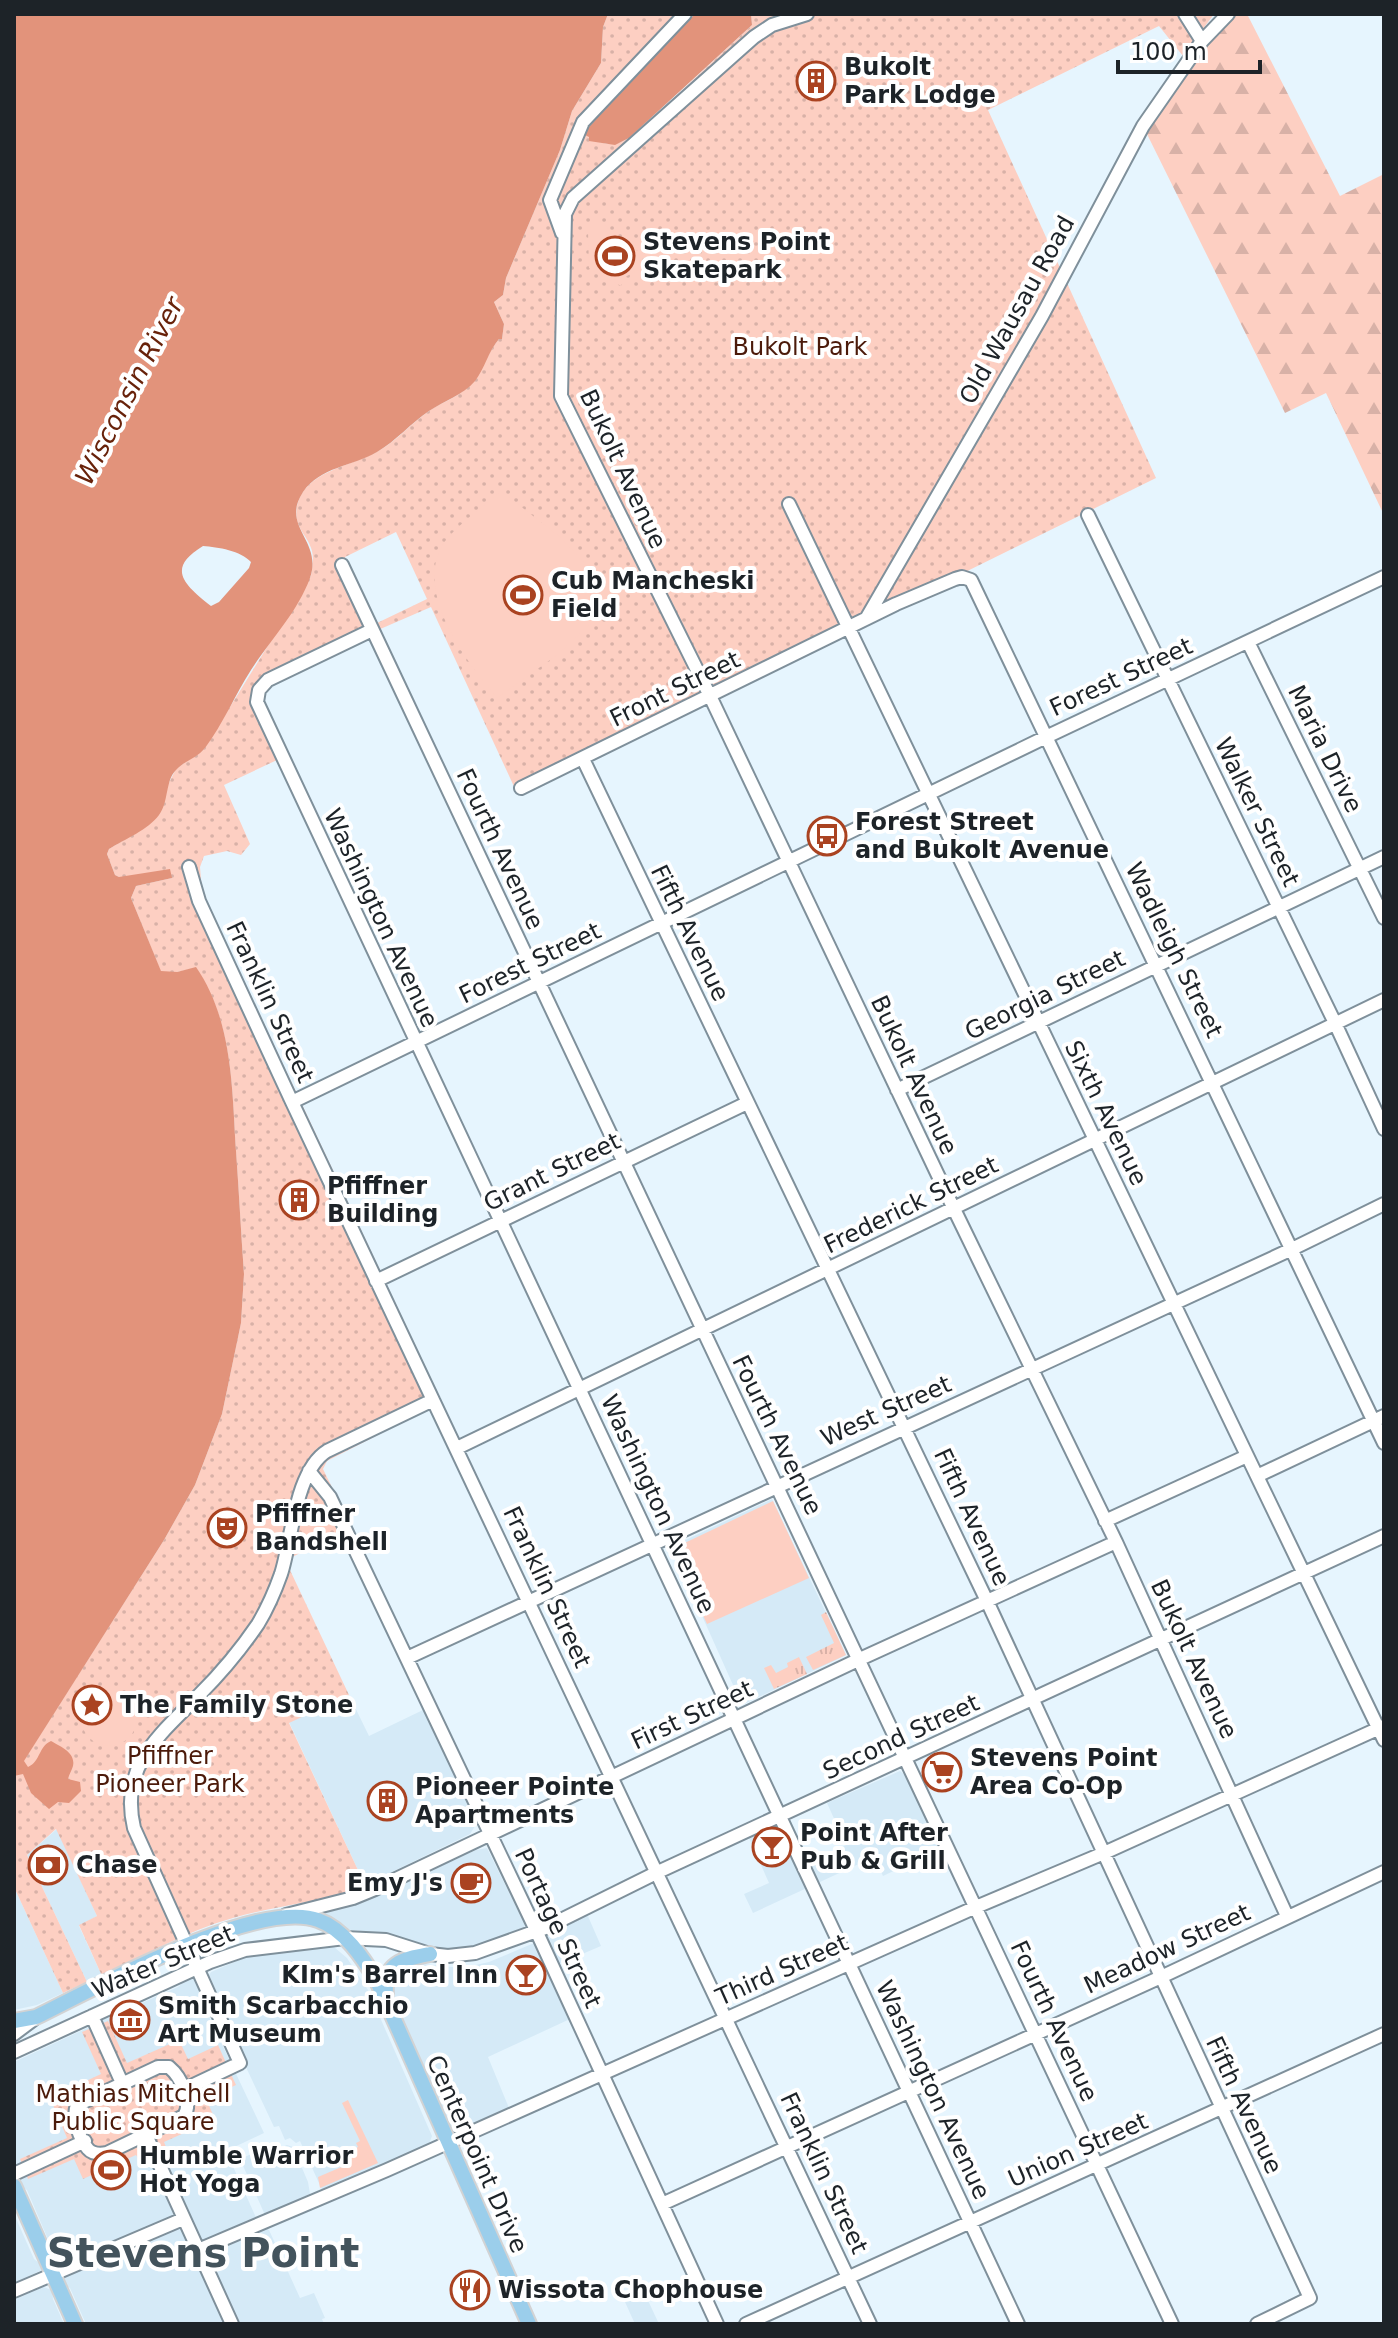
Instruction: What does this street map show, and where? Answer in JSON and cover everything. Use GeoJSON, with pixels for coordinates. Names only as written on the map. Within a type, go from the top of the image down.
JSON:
{"type":"FeatureCollection","features":[{"type":"Feature","properties":{"kind":"main road","name":"Water Street"},"geometry":{"type":"LineString","coordinates":[[36,2017],[224,1930],[283,1916]]}},
{"type":"Feature","properties":{"kind":"main road","name":"Centerpoint Drive"},"geometry":{"type":"LineString","coordinates":[[283,1916],[320,1920],[334,1928],[370,1969],[529,2324]]}},
{"type":"Feature","properties":{"kind":"main road"},"geometry":{"type":"LineString","coordinates":[[387,2003],[385,1983],[393,1967],[403,1960],[430,1954]]}},
{"type":"Feature","properties":{"kind":"main road"},"geometry":{"type":"LineString","coordinates":[[14,2021],[36,2017]]}},
{"type":"Feature","properties":{"kind":"main road"},"geometry":{"type":"LineString","coordinates":[[14,2186],[75,2324]]}},
{"type":"Feature","properties":{"kind":"street","name":"Bukolt Avenue"},"geometry":{"type":"LineString","coordinates":[[564,240],[550,200],[583,122],[685,14]]}},
{"type":"Feature","properties":{"kind":"street","name":"Bukolt Avenue"},"geometry":{"type":"LineString","coordinates":[[807,14],[772,25],[754,37],[595,178],[568,207],[564,240],[561,396],[710,696],[1116,1542],[1287,1916]]}},
{"type":"Feature","properties":{"kind":"street"},"geometry":{"type":"LineString","coordinates":[[1185,14],[1202,41]]}},
{"type":"Feature","properties":{"kind":"street","name":"Old Wausau Road"},"geometry":{"type":"LineString","coordinates":[[866,619],[1042,316],[1143,126],[1202,41],[1228,14]]}},
{"type":"Feature","properties":{"kind":"street","name":"Sixth Avenue"},"geometry":{"type":"LineString","coordinates":[[789,504],[1382,1732]]}},
{"type":"Feature","properties":{"kind":"street","name":"Walker Street"},"geometry":{"type":"LineString","coordinates":[[1088,515],[1384,1129]]}},
{"type":"Feature","properties":{"kind":"street","name":"Fourth Avenue"},"geometry":{"type":"LineString","coordinates":[[342,565],[1172,2324]]}},
{"type":"Feature","properties":{"kind":"street","name":"Forest Street"},"geometry":{"type":"LineString","coordinates":[[292,1102],[1384,577]]}},
{"type":"Feature","properties":{"kind":"street","name":"Wadleigh Street"},"geometry":{"type":"LineString","coordinates":[[866,619],[942,583],[967,578],[975,587],[1292,1249],[1379,1418],[1384,1443]]}},
{"type":"Feature","properties":{"kind":"street"},"geometry":{"type":"LineString","coordinates":[[847,627],[866,619]]}},
{"type":"Feature","properties":{"kind":"street","name":"Front Street"},"geometry":{"type":"LineString","coordinates":[[521,788],[847,627]]}},
{"type":"Feature","properties":{"kind":"street","name":"Washington Avenue"},"geometry":{"type":"LineString","coordinates":[[372,630],[268,680],[257,692],[257,702],[1018,2324]]}},
{"type":"Feature","properties":{"kind":"street","name":"Maria Drive"},"geometry":{"type":"LineString","coordinates":[[1248,642],[1384,918]]}},
{"type":"Feature","properties":{"kind":"street","name":"Fifth Avenue"},"geometry":{"type":"LineString","coordinates":[[583,759],[905,1427],[1310,2298],[1257,2324]]}},
{"type":"Feature","properties":{"kind":"street","name":"Georgia Street"},"geometry":{"type":"LineString","coordinates":[[897,1090],[1384,857]]}},
{"type":"Feature","properties":{"kind":"street","name":"Franklin Street"},"geometry":{"type":"LineString","coordinates":[[189,867],[199,901],[292,1102],[870,2324]]}},
{"type":"Feature","properties":{"kind":"street","name":"Frederick Street"},"geometry":{"type":"LineString","coordinates":[[457,1448],[1384,1000]]}},
{"type":"Feature","properties":{"kind":"street","name":"Grant Street"},"geometry":{"type":"LineString","coordinates":[[376,1281],[747,1103]]}},
{"type":"Feature","properties":{"kind":"street","name":"West Street"},"geometry":{"type":"LineString","coordinates":[[407,1658],[1384,1204]]}},
{"type":"Feature","properties":{"kind":"street"},"geometry":{"type":"LineString","coordinates":[[183,2090],[240,2063],[134,1828],[130,1804],[132,1784],[148,1749],[222,1671],[259,1622],[281,1573],[314,1462],[327,1451],[433,1400]]}},
{"type":"Feature","properties":{"kind":"street"},"geometry":{"type":"LineString","coordinates":[[1257,1476],[1379,1418]]}},
{"type":"Feature","properties":{"kind":"street"},"geometry":{"type":"LineString","coordinates":[[1105,1521],[1247,1456]]}},
{"type":"Feature","properties":{"kind":"street","name":"Portage Street"},"geometry":{"type":"LineString","coordinates":[[309,1471],[330,1497],[535,1929],[717,2324]]}},
{"type":"Feature","properties":{"kind":"street","name":"Second Street"},"geometry":{"type":"LineString","coordinates":[[430,1954],[456,1956],[475,1953],[535,1929],[545,1928],[658,1872],[1384,1536]]}},
{"type":"Feature","properties":{"kind":"street","name":"First Street"},"geometry":{"type":"LineString","coordinates":[[283,1916],[363,1894],[860,1659],[1116,1542]]}},
{"type":"Feature","properties":{"kind":"street","name":"Third Street"},"geometry":{"type":"LineString","coordinates":[[198,2250],[447,2143],[976,1907],[1382,1732]]}},
{"type":"Feature","properties":{"kind":"street","name":"Meadow Street"},"geometry":{"type":"LineString","coordinates":[[662,2204],[1384,1872]]}},
{"type":"Feature","properties":{"kind":"street","name":"Water Street"},"geometry":{"type":"LineString","coordinates":[[14,2052],[197,1968],[245,1950],[345,1938],[386,1940],[430,1954]]}},
{"type":"Feature","properties":{"kind":"street"},"geometry":{"type":"LineString","coordinates":[[92,2016],[122,2083]]}},
{"type":"Feature","properties":{"kind":"street","name":"Water Street"},"geometry":{"type":"LineString","coordinates":[[14,2034],[36,2017]]}},
{"type":"Feature","properties":{"kind":"street","name":"Union Street"},"geometry":{"type":"LineString","coordinates":[[746,2324],[1384,2034]]}},
{"type":"Feature","properties":{"kind":"street"},"geometry":{"type":"LineString","coordinates":[[158,2067],[169,2067],[177,2075],[183,2090],[189,2107],[184,2116],[102,2154],[88,2149],[74,2114],[77,2105],[158,2067]]}},
{"type":"Feature","properties":{"kind":"street"},"geometry":{"type":"LineString","coordinates":[[146,2135],[232,2324]]}},
{"type":"Feature","properties":{"kind":"street"},"geometry":{"type":"LineString","coordinates":[[14,2174],[85,2141]]}},
{"type":"Feature","properties":{"kind":"street"},"geometry":{"type":"LineString","coordinates":[[14,2291],[183,2219]]}},
{"type":"Feature","properties":{"kind":"shaded area"},"geometry":{"type":"Polygon","coordinates":[[[772,1499],[846,1655],[742,1705],[672,1549],[772,1499]]]}},
{"type":"Feature","properties":{"kind":"shaded area"},"geometry":{"type":"Polygon","coordinates":[[[349,1695],[369,1736],[423,1710],[477,1823],[470,1834],[365,1885],[289,1722],[349,1695]]]}},
{"type":"Feature","properties":{"kind":"shaded area"},"geometry":{"type":"Polygon","coordinates":[[[900,1771],[909,1778],[942,1848],[883,1876],[874,1857],[753,1913],[744,1894],[769,1883],[749,1838],[777,1827],[796,1866],[810,1861],[846,1845],[827,1803],[900,1771]]]}},
{"type":"Feature","properties":{"kind":"shaded area"},"geometry":{"type":"Polygon","coordinates":[[[57,1829],[97,1916],[79,1926],[102,1976],[87,1982],[27,1855],[57,1829]]]}},
{"type":"Feature","properties":{"kind":"shaded area"},"geometry":{"type":"Polygon","coordinates":[[[487,1848],[525,1925],[495,1941],[473,1948],[435,1949],[378,1933],[343,1929],[307,1914],[356,1905],[476,1850],[487,1848]]]}},
{"type":"Feature","properties":{"kind":"shaded area"},"geometry":{"type":"Polygon","coordinates":[[[14,1887],[63,1993],[37,2005],[14,2010],[14,1887]]]}},
{"type":"Feature","properties":{"kind":"shaded area"},"geometry":{"type":"Polygon","coordinates":[[[587,1914],[601,1946],[547,1969],[570,2019],[488,2057],[509,2108],[458,2130],[450,2128],[391,1996],[392,1977],[414,1963],[462,1968],[489,1962],[546,1938],[554,1928],[587,1914]]]}},
{"type":"Feature","properties":{"kind":"shaded area"},"geometry":{"type":"Polygon","coordinates":[[[334,1947],[347,1958],[368,1990],[432,2136],[429,2144],[323,2192],[300,2141],[285,2140],[279,2126],[274,2127],[222,2016],[226,2013],[209,1975],[246,1957],[334,1947]]]}},
{"type":"Feature","properties":{"kind":"shaded area"},"geometry":{"type":"Polygon","coordinates":[[[188,1978],[194,1979],[201,1988],[203,2004],[264,2133],[226,2151],[258,2222],[269,2230],[300,2298],[314,2293],[325,2318],[322,2319],[324,2324],[86,2324],[52,2257],[53,2251],[27,2190],[21,2187],[14,2170],[14,2062],[100,2022],[108,2015],[178,1987],[188,1978]]]}},
{"type":"Feature","properties":{"kind":"shaded area"},"geometry":{"type":"Polygon","coordinates":[[[274,2144],[277,2149],[287,2145],[293,2147],[310,2194],[265,2215],[240,2159],[274,2144]]]}},
{"type":"Feature","properties":{"kind":"shaded area"},"geometry":{"type":"Polygon","coordinates":[[[14,2214],[42,2270],[14,2283],[14,2214]]]}},
{"type":"Feature","properties":{"kind":"shaded area"},"geometry":{"type":"Polygon","coordinates":[[[43,2287],[52,2290],[64,2324],[14,2324],[14,2300],[43,2287]]]}},
{"type":"Feature","properties":{"kind":"shaded area"},"geometry":{"type":"Polygon","coordinates":[[[644,2292],[659,2324],[635,2324],[625,2302],[644,2292]]]}},
{"type":"Feature","properties":{"kind":"green space","name":"Bukolt Park"},"geometry":{"type":"Polygon","coordinates":[[[608,14],[695,14],[590,125],[589,137],[608,144],[619,143],[637,132],[752,25],[751,14],[1214,14],[1183,56],[1159,26],[988,110],[1156,478],[517,793],[431,607],[378,630],[375,624],[427,599],[396,532],[345,557],[362,626],[278,668],[253,690],[253,709],[277,760],[224,785],[250,844],[241,855],[227,851],[204,856],[200,867],[202,892],[442,1402],[327,1461],[323,1469],[352,1528],[292,1557],[289,1568],[349,1695],[289,1723],[365,1885],[332,1896],[216,1923],[102,1976],[79,1925],[97,1916],[56,1829],[27,1855],[87,1982],[63,1993],[14,1887],[14,1776],[164,1540],[195,1485],[222,1414],[241,1323],[244,1274],[231,1081],[224,1033],[217,1010],[196,968],[161,972],[131,898],[136,886],[172,878],[119,877],[115,875],[107,854],[109,849],[147,826],[176,769],[204,749],[311,576],[312,551],[296,514],[301,494],[318,478],[382,449],[429,411],[466,389],[495,344],[502,339],[504,324],[494,302],[503,295],[506,278],[560,150],[572,111],[601,63],[603,27],[608,14]]]}},
{"type":"Feature","properties":{"kind":"green space"},"geometry":{"type":"Polygon","coordinates":[[[1230,14],[1247,14],[1340,196],[1384,174],[1383,513],[1326,393],[1285,413],[1143,126],[1230,14]]]}},
{"type":"Feature","properties":{"kind":"green space","name":"Stevens Point Skatepark"},"geometry":{"type":"Polygon","coordinates":[[[593,225],[605,225],[614,239],[638,251],[644,267],[625,277],[621,286],[589,268],[588,231],[593,225]]]}},
{"type":"Feature","properties":{"kind":"green space","name":"Cub Mancheski Field"},"geometry":{"type":"Polygon","coordinates":[[[501,491],[560,537],[610,590],[609,607],[557,655],[497,698],[446,623],[434,580],[437,559],[446,540],[501,491]]]}},
{"type":"Feature","properties":{"kind":"green space"},"geometry":{"type":"Polygon","coordinates":[[[773,1501],[809,1578],[707,1624],[672,1549],[773,1501]]]}},
{"type":"Feature","properties":{"kind":"green space"},"geometry":{"type":"Polygon","coordinates":[[[826,1612],[846,1655],[813,1670],[806,1657],[834,1643],[821,1615],[826,1612]]]}},
{"type":"Feature","properties":{"kind":"green space"},"geometry":{"type":"Polygon","coordinates":[[[799,1657],[807,1674],[774,1689],[764,1668],[771,1665],[776,1673],[799,1657]]]}},
{"type":"Feature","properties":{"kind":"green space"},"geometry":{"type":"Polygon","coordinates":[[[109,1690],[129,1698],[137,1718],[129,1738],[109,1746],[89,1738],[81,1718],[89,1698],[109,1690]]]}},
{"type":"Feature","properties":{"kind":"green space","name":"Mathias Mitchell Public Square"},"geometry":{"type":"Polygon","coordinates":[[[108,2021],[127,2063],[179,2040],[188,2059],[218,2045],[236,2085],[206,2099],[215,2119],[164,2142],[166,2147],[139,2160],[136,2155],[83,2179],[74,2159],[28,2179],[20,2159],[67,2138],[50,2098],[101,2074],[82,2032],[108,2021]]]}},
{"type":"Feature","properties":{"kind":"green space"},"geometry":{"type":"Polygon","coordinates":[[[348,2100],[378,2163],[320,2188],[318,2177],[346,2165],[342,2155],[358,2147],[356,2143],[360,2141],[342,2103],[348,2100]]]}},
{"type":"Feature","properties":{"kind":"water","name":"Wisconsin River"},"geometry":{"type":"Polygon","coordinates":[[[14,14],[608,14],[603,27],[601,63],[572,111],[560,150],[506,278],[503,295],[494,302],[504,324],[502,339],[495,344],[475,381],[465,390],[429,411],[377,452],[318,477],[303,492],[296,515],[311,553],[312,565],[310,578],[298,603],[251,670],[205,748],[173,775],[159,815],[143,830],[109,849],[107,854],[115,875],[119,877],[170,869],[172,878],[136,886],[131,898],[161,971],[177,972],[196,967],[208,988],[224,1032],[231,1080],[244,1274],[241,1323],[222,1414],[195,1485],[164,1540],[24,1761],[28,1767],[51,1741],[72,1757],[73,1766],[68,1779],[80,1782],[81,1791],[69,1803],[58,1802],[49,1809],[31,1793],[23,1774],[14,1776],[14,14]],[[203,546],[191,554],[182,570],[187,584],[211,606],[219,602],[251,562],[235,552],[203,546]]]}},
{"type":"Feature","properties":{"kind":"water"},"geometry":{"type":"Polygon","coordinates":[[[695,14],[751,14],[752,25],[629,138],[615,145],[589,141],[584,132],[695,14]]]}},
{"type":"Feature","properties":{"kind":"place","name":"Bukolt Park Lodge"},"geometry":{"type":"Point","coordinates":[816,81]}},
{"type":"Feature","properties":{"kind":"place","name":"Stevens Point Skatepark"},"geometry":{"type":"Point","coordinates":[615,256]}},
{"type":"Feature","properties":{"kind":"place","name":"Cub Mancheski Field"},"geometry":{"type":"Point","coordinates":[523,595]}},
{"type":"Feature","properties":{"kind":"place","name":"Forest Street and Bukolt Avenue"},"geometry":{"type":"Point","coordinates":[827,836]}},
{"type":"Feature","properties":{"kind":"place","name":"Pfiffner Building"},"geometry":{"type":"Point","coordinates":[299,1200]}},
{"type":"Feature","properties":{"kind":"place","name":"Pfiffner Bandshell"},"geometry":{"type":"Point","coordinates":[227,1528]}},
{"type":"Feature","properties":{"kind":"place","name":"The Family Stone"},"geometry":{"type":"Point","coordinates":[92,1705]}},
{"type":"Feature","properties":{"kind":"place","name":"Stevens Point Area Co-Op"},"geometry":{"type":"Point","coordinates":[942,1772]}},
{"type":"Feature","properties":{"kind":"place","name":"Pioneer Pointe Apartments"},"geometry":{"type":"Point","coordinates":[387,1801]}},
{"type":"Feature","properties":{"kind":"place","name":"Point After Pub & Grill"},"geometry":{"type":"Point","coordinates":[772,1847]}},
{"type":"Feature","properties":{"kind":"place","name":"Chase"},"geometry":{"type":"Point","coordinates":[48,1865]}},
{"type":"Feature","properties":{"kind":"place","name":"Emy J's"},"geometry":{"type":"Point","coordinates":[471,1883]}},
{"type":"Feature","properties":{"kind":"place","name":"KIm's Barrel Inn"},"geometry":{"type":"Point","coordinates":[526,1975]}},
{"type":"Feature","properties":{"kind":"place","name":"Smith Scarbacchio Art Museum"},"geometry":{"type":"Point","coordinates":[130,2020]}},
{"type":"Feature","properties":{"kind":"place","name":"Humble Warrior Hot Yoga"},"geometry":{"type":"Point","coordinates":[111,2170]}},
{"type":"Feature","properties":{"kind":"place","name":"Wissota Chophouse"},"geometry":{"type":"Point","coordinates":[470,2290]}},
{"type":"Feature","properties":{"kind":"district","name":"Stevens Point"},"geometry":{"type":"Point","coordinates":[203,2253]}},
{"type":"Feature","properties":{"kind":"park label","name":"Pfiffner Pioneer Park"},"geometry":{"type":"Point","coordinates":[170,1770]}}]}
